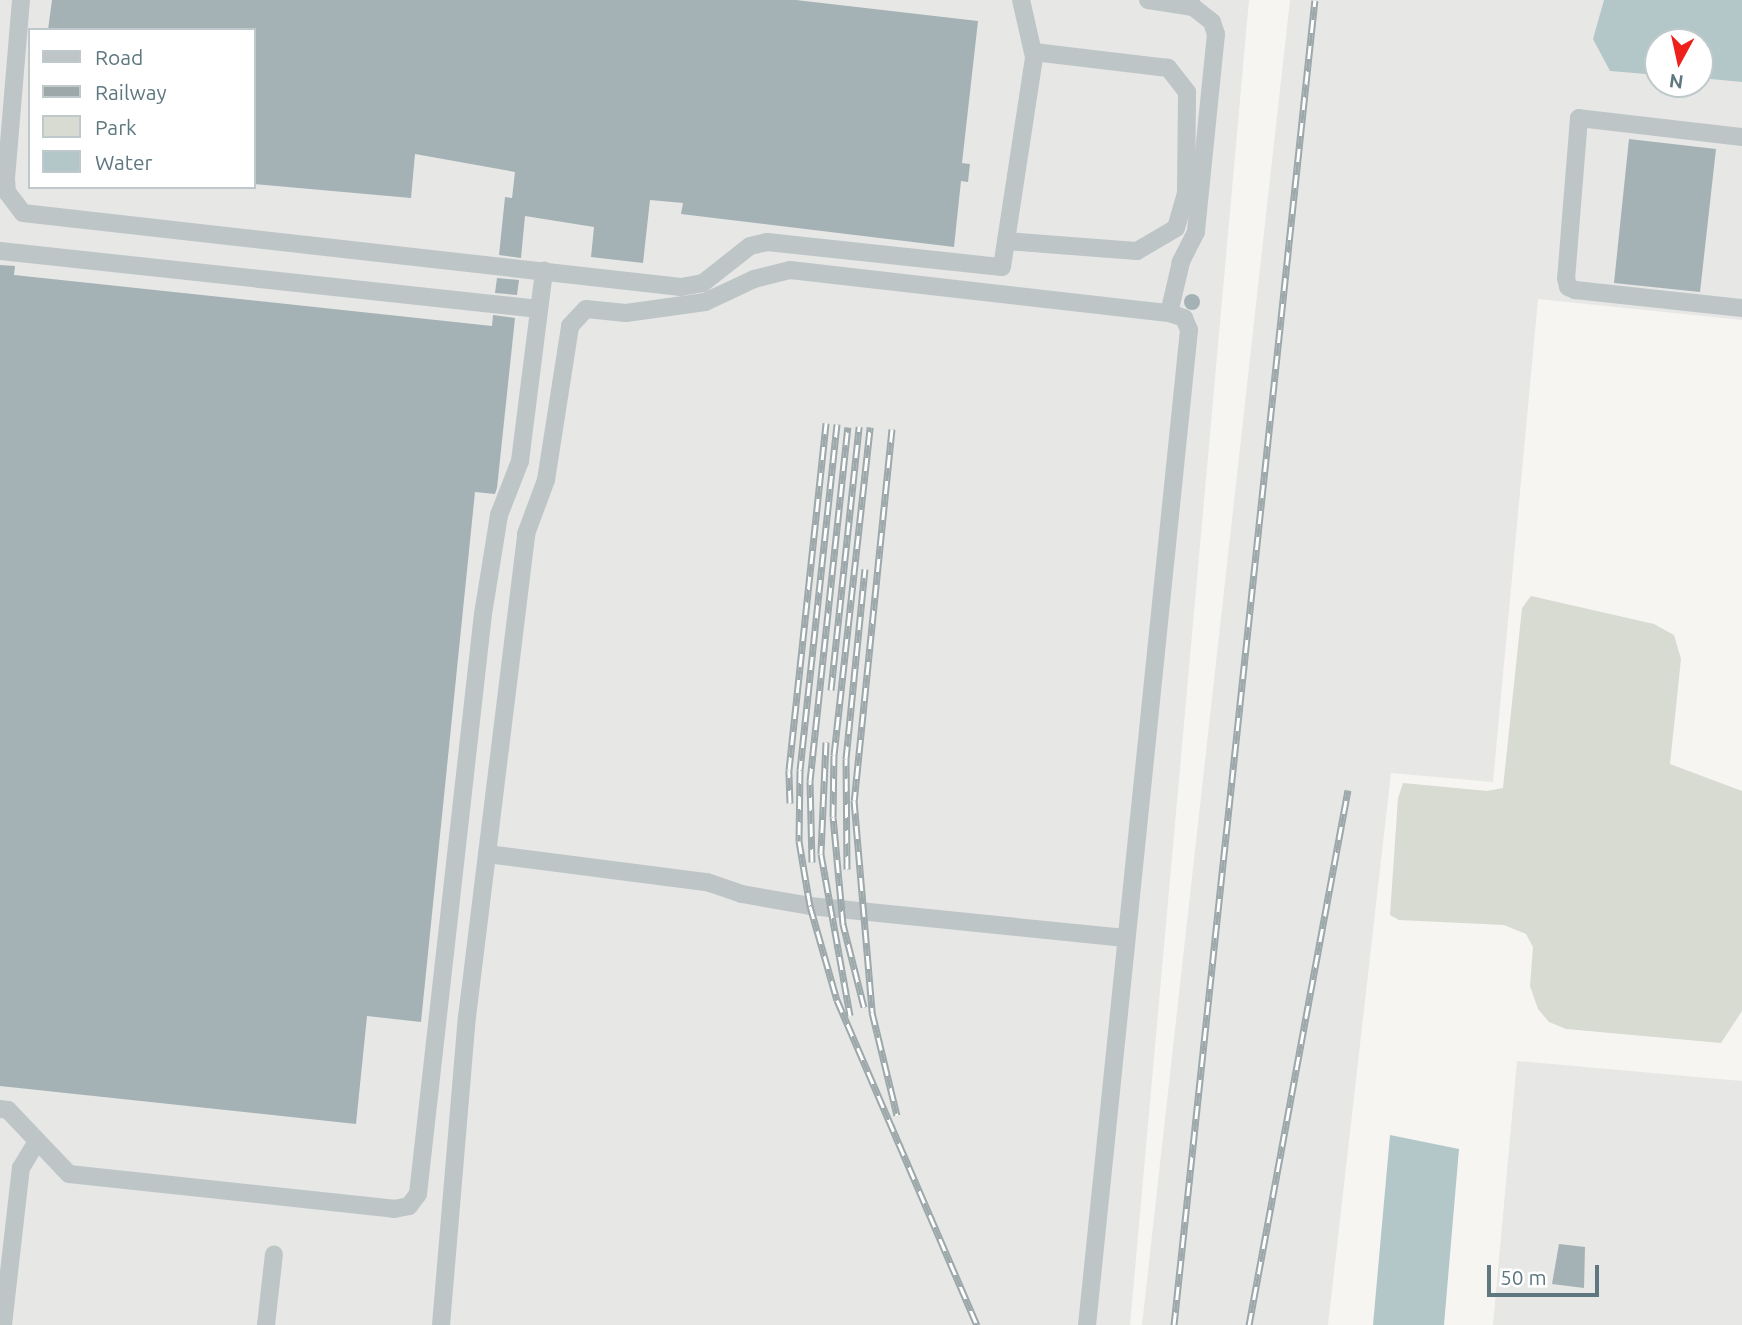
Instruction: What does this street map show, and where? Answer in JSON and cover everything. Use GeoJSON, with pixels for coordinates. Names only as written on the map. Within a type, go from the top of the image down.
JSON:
{"type":"FeatureCollection","features":[{"type":"Feature","properties":{"kind":"lane"},"geometry":{"type":"LineString","coordinates":[[21,0],[6,179],[7,192],[23,213],[693,286],[712,277],[750,246],[767,242],[1002,267],[1034,52],[1021,0]]}},
{"type":"Feature","properties":{"kind":"lane"},"geometry":{"type":"LineString","coordinates":[[1148,0],[1193,7],[1212,22],[1216,34],[1196,232],[1181,262],[1169,313]]}},
{"type":"Feature","properties":{"kind":"lane"},"geometry":{"type":"LineString","coordinates":[[1006,241],[1137,251],[1176,228],[1185,192],[1187,92],[1168,68],[1034,52]]}},
{"type":"Feature","properties":{"kind":"lane"},"geometry":{"type":"LineString","coordinates":[[1742,137],[1580,118],[1566,278],[1569,287],[1575,290],[1742,308]]}},
{"type":"Feature","properties":{"kind":"lane"},"geometry":{"type":"LineString","coordinates":[[0,251],[539,309]]}},
{"type":"Feature","properties":{"kind":"lane"},"geometry":{"type":"LineString","coordinates":[[441,1325],[467,1017],[526,534],[546,480],[570,326],[586,309],[626,313],[705,302],[754,279],[790,270],[1169,313],[1184,318],[1189,330],[1087,1325]]}},
{"type":"Feature","properties":{"kind":"lane"},"geometry":{"type":"LineString","coordinates":[[0,1109],[8,1110],[69,1174],[394,1209],[409,1206],[418,1194],[483,614],[499,515],[520,461],[544,271]]}},
{"type":"Feature","properties":{"kind":"lane"},"geometry":{"type":"LineString","coordinates":[[487,854],[707,882],[742,894],[810,906],[1125,939]]}},
{"type":"Feature","properties":{"kind":"lane"},"geometry":{"type":"LineString","coordinates":[[3,1325],[21,1168],[26,1153],[37,1141]]}},
{"type":"Feature","properties":{"kind":"lane"},"geometry":{"type":"LineString","coordinates":[[266,1325],[274,1254]]}},
{"type":"Feature","properties":{"kind":"shaded area"},"geometry":{"type":"Polygon","coordinates":[[[0,0],[1249,0],[1130,1325],[0,1325],[0,0]]]}},
{"type":"Feature","properties":{"kind":"shaded area"},"geometry":{"type":"Polygon","coordinates":[[[1290,0],[1742,0],[1742,320],[1538,299],[1493,782],[1391,773],[1328,1325],[1142,1325],[1290,0]]]}},
{"type":"Feature","properties":{"kind":"shaded area"},"geometry":{"type":"Polygon","coordinates":[[[1517,1061],[1742,1081],[1742,1325],[1493,1325],[1517,1061]]]}},
{"type":"Feature","properties":{"kind":"green space"},"geometry":{"type":"Polygon","coordinates":[[[1531,596],[1654,624],[1674,635],[1681,659],[1670,764],[1742,791],[1742,1011],[1721,1043],[1566,1029],[1549,1022],[1538,1009],[1530,986],[1533,947],[1526,934],[1504,925],[1399,920],[1390,915],[1398,798],[1403,783],[1487,791],[1503,788],[1522,608],[1531,596]]]}},
{"type":"Feature","properties":{"kind":"water"},"geometry":{"type":"Polygon","coordinates":[[[1604,0],[1742,0],[1742,82],[1714,79],[1714,28],[1644,28],[1644,74],[1610,71],[1593,39],[1604,0]]]}},
{"type":"Feature","properties":{"kind":"water"},"geometry":{"type":"Polygon","coordinates":[[[1390,1135],[1459,1149],[1444,1325],[1373,1325],[1390,1135]]]}},
{"type":"Feature","properties":{"kind":"building"},"geometry":{"type":"Polygon","coordinates":[[[52,0],[796,0],[978,21],[962,163],[970,164],[968,182],[961,181],[954,247],[681,214],[683,203],[650,200],[643,263],[591,257],[594,227],[525,216],[521,258],[499,255],[505,197],[512,198],[515,172],[415,154],[411,198],[256,184],[256,28],[48,28],[52,0]]]}},
{"type":"Feature","properties":{"kind":"building"},"geometry":{"type":"Polygon","coordinates":[[[1629,139],[1716,149],[1700,292],[1614,283],[1629,139]]]}},
{"type":"Feature","properties":{"kind":"building"},"geometry":{"type":"Polygon","coordinates":[[[0,265],[15,266],[14,275],[492,326],[493,315],[515,318],[497,488],[495,494],[475,492],[421,1022],[367,1016],[356,1124],[0,1086],[0,265]]]}},
{"type":"Feature","properties":{"kind":"building"},"geometry":{"type":"Polygon","coordinates":[[[497,278],[519,280],[517,295],[495,293],[497,278]]]}},
{"type":"Feature","properties":{"kind":"building"},"geometry":{"type":"Polygon","coordinates":[[[1192,294],[1198,296],[1198,308],[1192,310],[1186,308],[1184,302],[1186,296],[1192,294]]]}},
{"type":"Feature","properties":{"kind":"building"},"geometry":{"type":"Polygon","coordinates":[[[1559,1244],[1585,1247],[1584,1288],[1552,1284],[1559,1244]]]}},
{"type":"Feature","properties":{"kind":"railway"},"geometry":{"type":"LineString","coordinates":[[1174,1325],[1315,0]]}},
{"type":"Feature","properties":{"kind":"railway"},"geometry":{"type":"LineString","coordinates":[[790,803],[789,770],[826,423]]}},
{"type":"Feature","properties":{"kind":"railway"},"geometry":{"type":"LineString","coordinates":[[837,424],[800,770],[799,841],[810,906],[837,1000],[977,1325]]}},
{"type":"Feature","properties":{"kind":"railway"},"geometry":{"type":"LineString","coordinates":[[831,690],[859,426]]}},
{"type":"Feature","properties":{"kind":"railway"},"geometry":{"type":"LineString","coordinates":[[812,862],[810,781],[848,427]]}},
{"type":"Feature","properties":{"kind":"railway"},"geometry":{"type":"LineString","coordinates":[[864,1007],[843,924],[833,817],[834,755],[870,427]]}},
{"type":"Feature","properties":{"kind":"railway"},"geometry":{"type":"LineString","coordinates":[[892,429],[854,800],[872,1012],[897,1115]]}},
{"type":"Feature","properties":{"kind":"railway"},"geometry":{"type":"LineString","coordinates":[[847,869],[846,759],[865,569]]}},
{"type":"Feature","properties":{"kind":"railway"},"geometry":{"type":"LineString","coordinates":[[826,742],[821,854],[850,1015]]}},
{"type":"Feature","properties":{"kind":"railway"},"geometry":{"type":"LineString","coordinates":[[1249,1325],[1348,790]]}}]}
